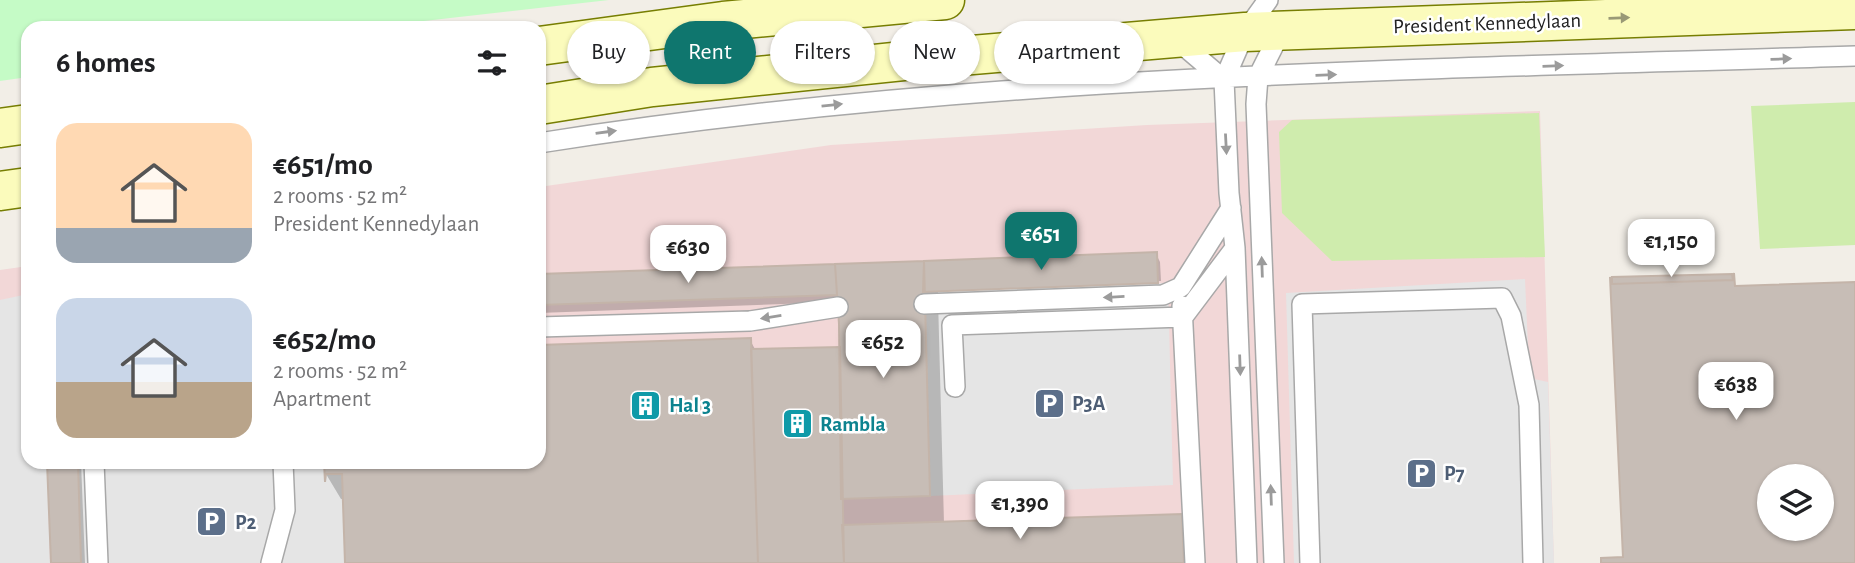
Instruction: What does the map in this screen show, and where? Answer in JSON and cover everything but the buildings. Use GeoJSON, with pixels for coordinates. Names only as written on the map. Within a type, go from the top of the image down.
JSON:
{"type":"FeatureCollection","features":[{"type":"Feature","properties":{"kind":"main road"},"geometry":{"type":"LineString","coordinates":[[546,45],[723,21],[945,0]]}},
{"type":"Feature","properties":{"kind":"main road","name":"President Kennedylaan"},"geometry":{"type":"LineString","coordinates":[[546,104],[652,87],[913,60],[1175,39],[1265,21],[1855,10]]}},
{"type":"Feature","properties":{"kind":"main road"},"geometry":{"type":"LineString","coordinates":[[0,128],[21,125]]}},
{"type":"Feature","properties":{"kind":"main road"},"geometry":{"type":"LineString","coordinates":[[0,191],[21,188]]}},
{"type":"Feature","properties":{"kind":"lane"},"geometry":{"type":"LineString","coordinates":[[1265,21],[1256,120],[1274,563]]}},
{"type":"Feature","properties":{"kind":"lane"},"geometry":{"type":"LineString","coordinates":[[1247,563],[1235,248],[1230,208],[1224,80],[1265,21]]}},
{"type":"Feature","properties":{"kind":"lane"},"geometry":{"type":"LineString","coordinates":[[1175,39],[1224,80]]}},
{"type":"Feature","properties":{"kind":"lane"},"geometry":{"type":"LineString","coordinates":[[546,142],[697,120],[967,92],[1258,77],[1855,57]]}},
{"type":"Feature","properties":{"kind":"lane"},"geometry":{"type":"LineString","coordinates":[[924,304],[1163,295],[1181,287],[1230,208]]}},
{"type":"Feature","properties":{"kind":"lane"},"geometry":{"type":"LineString","coordinates":[[1183,317],[1235,248]]}},
{"type":"Feature","properties":{"kind":"lane"},"geometry":{"type":"LineString","coordinates":[[1181,287],[1195,563]]}},
{"type":"Feature","properties":{"kind":"lane"},"geometry":{"type":"LineString","coordinates":[[1310,563],[1301,304],[1502,298],[1511,316],[1529,405],[1533,563]]}},
{"type":"Feature","properties":{"kind":"lane"},"geometry":{"type":"LineString","coordinates":[[546,327],[750,321],[838,307]]}},
{"type":"Feature","properties":{"kind":"lane"},"geometry":{"type":"LineString","coordinates":[[955,387],[952,325],[1183,317]]}},
{"type":"Feature","properties":{"kind":"lane"},"geometry":{"type":"LineString","coordinates":[[94,469],[98,563]]}},
{"type":"Feature","properties":{"kind":"lane"},"geometry":{"type":"LineString","coordinates":[[271,563],[285,510],[283,469]]}},
{"type":"Feature","properties":{"kind":"shaded area"},"geometry":{"type":"Polygon","coordinates":[[[1540,111],[1554,563],[0,563],[0,270],[21,267],[21,469],[546,469],[546,186],[831,145],[1147,125],[1540,111]]]}},
{"type":"Feature","properties":{"kind":"shaded area","name":"P7"},"geometry":{"type":"Polygon","coordinates":[[[1525,279],[1529,369],[1534,379],[1548,382],[1554,563],[1294,563],[1286,293],[1525,279]]]}},
{"type":"Feature","properties":{"kind":"shaded area","name":"P3A"},"geometry":{"type":"Polygon","coordinates":[[[1168,283],[1173,485],[930,496],[923,292],[1168,283]]]}},
{"type":"Feature","properties":{"kind":"shaded area"},"geometry":{"type":"Polygon","coordinates":[[[21,296],[21,469],[47,469],[50,563],[0,563],[0,300],[21,296]]]}},
{"type":"Feature","properties":{"kind":"shaded area","name":"P2"},"geometry":{"type":"Polygon","coordinates":[[[78,469],[324,469],[325,482],[326,474],[342,474],[345,563],[81,563],[78,469]]]}},
{"type":"Feature","properties":{"kind":"green space"},"geometry":{"type":"Polygon","coordinates":[[[0,0],[609,0],[424,21],[21,21],[21,78],[0,81],[0,0]]]}},
{"type":"Feature","properties":{"kind":"green space"},"geometry":{"type":"Polygon","coordinates":[[[1855,102],[1855,245],[1760,249],[1751,106],[1855,102]]]}},
{"type":"Feature","properties":{"kind":"green space"},"geometry":{"type":"Polygon","coordinates":[[[1539,113],[1545,257],[1332,261],[1282,213],[1279,132],[1292,120],[1539,113]]]}},
{"type":"Feature","properties":{"kind":"place","name":"P3A"},"geometry":{"type":"Point","coordinates":[1049,403]}},
{"type":"Feature","properties":{"kind":"place","name":"Hal 3"},"geometry":{"type":"Point","coordinates":[646,405]}},
{"type":"Feature","properties":{"kind":"place","name":"Rambla"},"geometry":{"type":"Point","coordinates":[797,424]}},
{"type":"Feature","properties":{"kind":"place","name":"P7"},"geometry":{"type":"Point","coordinates":[1421,473]}},
{"type":"Feature","properties":{"kind":"place","name":"P2"},"geometry":{"type":"Point","coordinates":[212,522]}}]}
